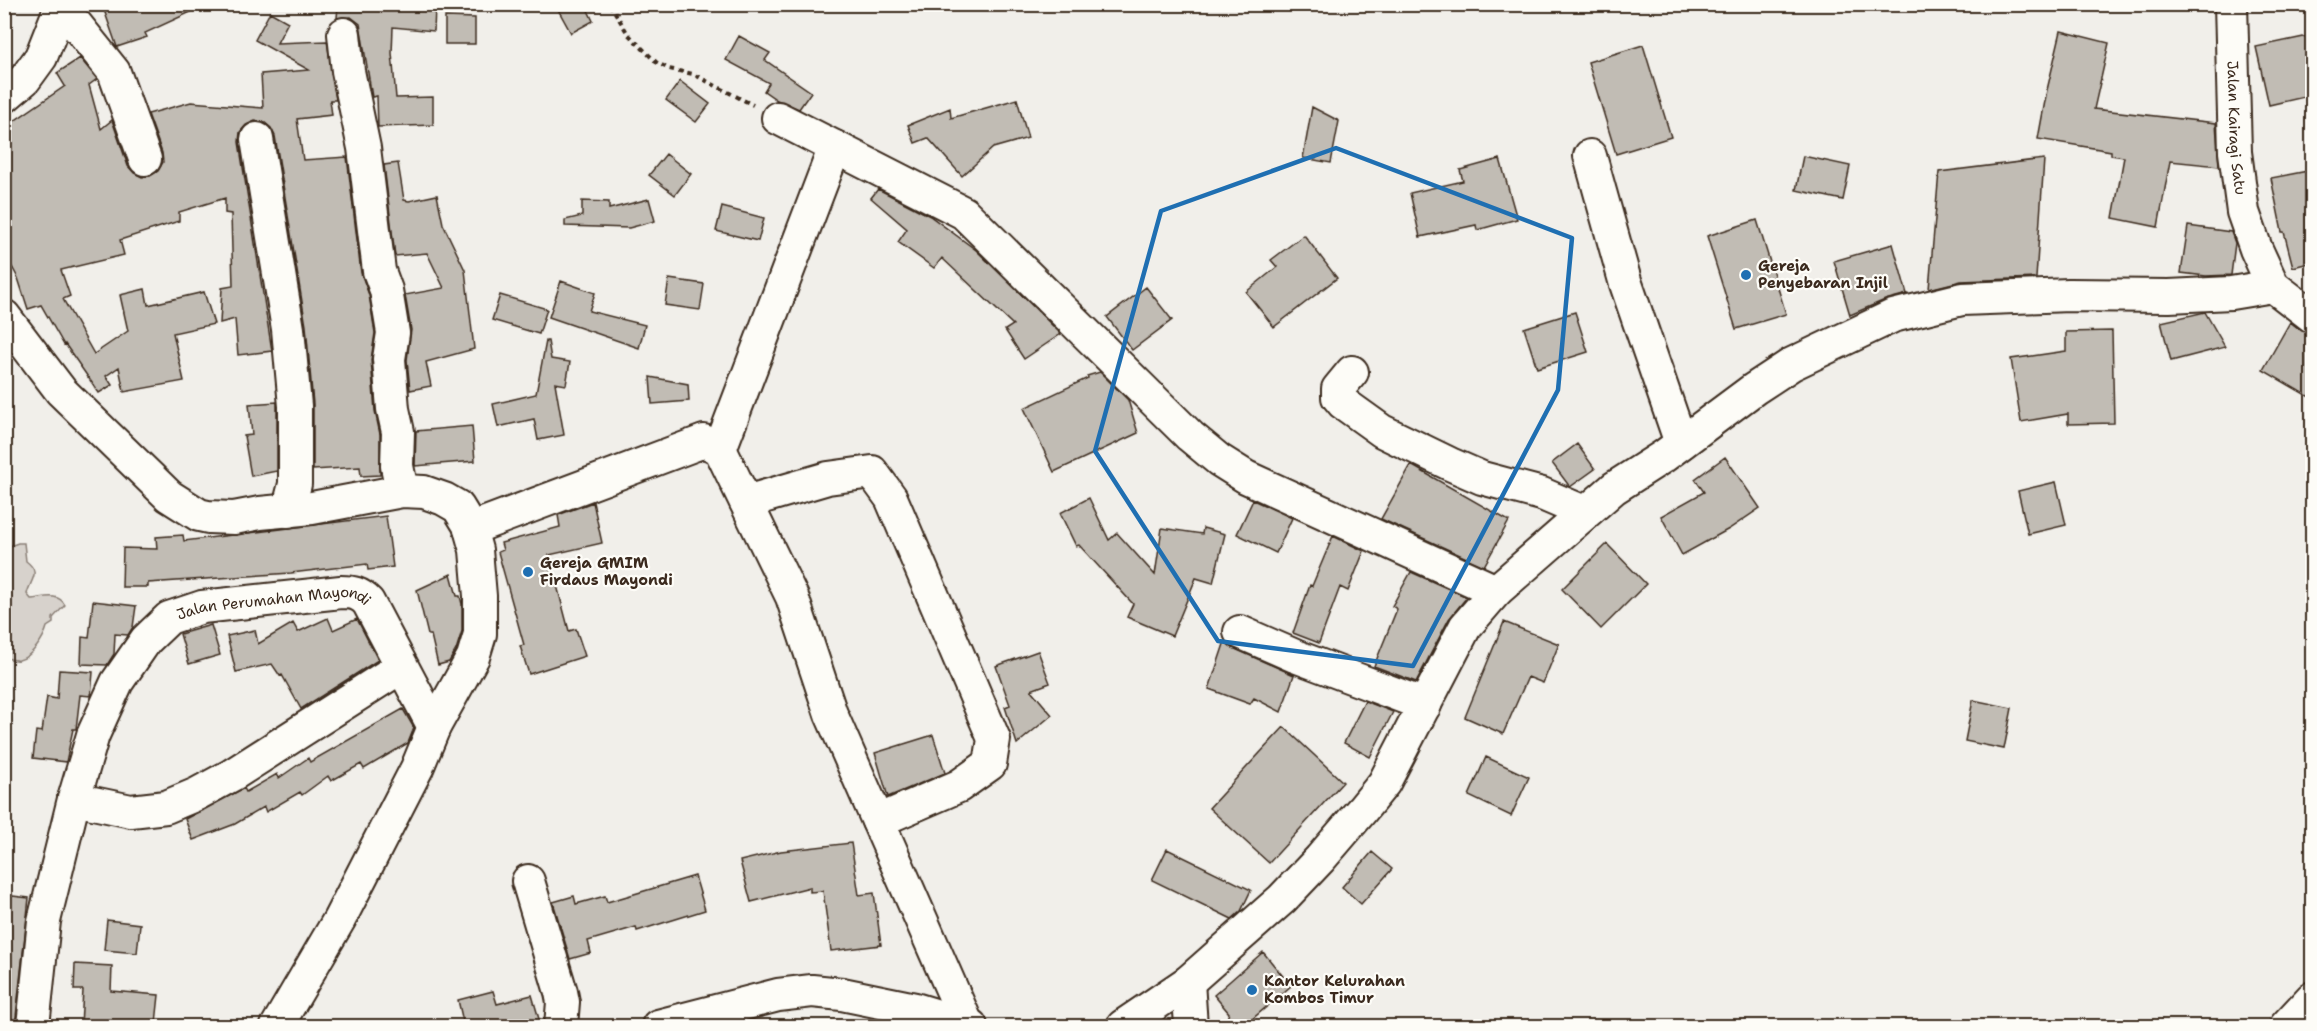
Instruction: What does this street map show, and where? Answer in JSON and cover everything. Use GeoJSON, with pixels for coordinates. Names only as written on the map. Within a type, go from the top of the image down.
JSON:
{"type":"FeatureCollection","features":[{"type":"Feature","properties":{"kind":"street","name":"Jalan Kairagi Satu"},"geometry":{"type":"LineString","coordinates":[[2231,4],[2235,153],[2244,212],[2256,249],[2273,286]]}},
{"type":"Feature","properties":{"kind":"street"},"geometry":{"type":"LineString","coordinates":[[4,97],[25,79],[41,57],[62,5]]}},
{"type":"Feature","properties":{"kind":"street"},"geometry":{"type":"LineString","coordinates":[[62,5],[114,72],[145,159]]}},
{"type":"Feature","properties":{"kind":"street"},"geometry":{"type":"LineString","coordinates":[[344,34],[348,70],[364,148],[379,272],[386,290],[391,316],[393,337],[389,359],[393,408],[398,432],[397,466],[402,491]]}},
{"type":"Feature","properties":{"kind":"street"},"geometry":{"type":"LineString","coordinates":[[778,118],[964,213],[1190,436],[1219,460],[1246,477],[1496,591]]}},
{"type":"Feature","properties":{"kind":"street"},"geometry":{"type":"LineString","coordinates":[[257,139],[286,318],[295,406],[295,484],[288,511]]}},
{"type":"Feature","properties":{"kind":"street"},"geometry":{"type":"LineString","coordinates":[[720,449],[835,147]]}},
{"type":"Feature","properties":{"kind":"street"},"geometry":{"type":"LineString","coordinates":[[1590,156],[1625,281],[1681,443]]}},
{"type":"Feature","properties":{"kind":"street"},"geometry":{"type":"LineString","coordinates":[[1123,1026],[1188,982],[1282,898],[1327,851],[1384,783],[1466,627],[1496,591],[1614,488],[1792,364],[1893,316],[1962,299],[2069,295],[2169,296],[2231,293],[2273,286],[2301,310],[2313,316]]}},
{"type":"Feature","properties":{"kind":"street"},"geometry":{"type":"LineString","coordinates":[[4,316],[61,390],[169,496],[199,515],[208,518],[234,518],[402,491],[424,492],[458,507],[470,529],[476,550],[480,596],[480,634],[473,657],[434,727],[417,768],[347,904],[277,1026]]}},
{"type":"Feature","properties":{"kind":"street"},"geometry":{"type":"LineString","coordinates":[[1352,372],[1338,389],[1338,397],[1382,431],[1482,478],[1542,494],[1584,512]]}},
{"type":"Feature","properties":{"kind":"street"},"geometry":{"type":"LineString","coordinates":[[470,529],[704,441],[720,449],[792,597],[831,714],[969,1025]]}},
{"type":"Feature","properties":{"kind":"street"},"geometry":{"type":"LineString","coordinates":[[746,501],[828,478],[872,472],[891,498],[994,739],[990,764],[959,786],[878,821]]}},
{"type":"Feature","properties":{"kind":"street","name":"Jalan Perumahan Mayondi"},"geometry":{"type":"LineString","coordinates":[[33,1026],[44,921],[74,799],[93,735],[117,682],[146,640],[169,618],[202,607],[353,592],[361,595],[368,602],[434,727]]}},
{"type":"Feature","properties":{"kind":"street"},"geometry":{"type":"LineString","coordinates":[[1240,632],[1295,656],[1425,705]]}},
{"type":"Feature","properties":{"kind":"street"},"geometry":{"type":"LineString","coordinates":[[74,799],[131,811],[166,807],[197,794],[232,775],[401,667]]}},
{"type":"Feature","properties":{"kind":"street"},"geometry":{"type":"LineString","coordinates":[[528,881],[561,992],[563,1002],[561,1026]]}},
{"type":"Feature","properties":{"kind":"street"},"geometry":{"type":"LineString","coordinates":[[1188,982],[1191,1026]]}},
{"type":"Feature","properties":{"kind":"street"},"geometry":{"type":"LineString","coordinates":[[658,1026],[778,995],[812,991],[842,994],[915,1009],[969,1025]]}},
{"type":"Feature","properties":{"kind":"street"},"geometry":{"type":"LineString","coordinates":[[2286,1026],[2313,998]]}},
{"type":"Feature","properties":{"kind":"path"},"geometry":{"type":"LineString","coordinates":[[610,4],[628,34],[656,62],[669,69],[693,74],[778,118]]}},
{"type":"Feature","properties":{"kind":"highlighted area"},"geometry":{"type":"Polygon","coordinates":[[[1336,148],[1572,238],[1558,390],[1413,666],[1218,641],[1095,451],[1161,211],[1336,148]]]}},
{"type":"Feature","properties":{"kind":"shaded area"},"geometry":{"type":"Polygon","coordinates":[[[24,543],[26,561],[31,565],[34,573],[27,594],[31,599],[59,598],[65,605],[53,618],[53,623],[47,627],[33,651],[17,660],[5,658],[4,548],[24,543]]]}},
{"type":"Feature","properties":{"kind":"building"},"geometry":{"type":"Polygon","coordinates":[[[102,4],[208,4],[145,33],[147,37],[117,47],[102,4]]]}},
{"type":"Feature","properties":{"kind":"building"},"geometry":{"type":"Polygon","coordinates":[[[404,4],[435,7],[434,31],[393,27],[392,53],[396,98],[433,97],[433,125],[378,127],[377,96],[372,97],[360,24],[351,17],[337,18],[338,6],[403,8],[404,4]]]}},
{"type":"Feature","properties":{"kind":"building"},"geometry":{"type":"Polygon","coordinates":[[[555,4],[585,4],[593,21],[571,33],[555,4]]]}},
{"type":"Feature","properties":{"kind":"building"},"geometry":{"type":"Polygon","coordinates":[[[270,12],[288,22],[277,43],[327,41],[336,100],[330,100],[332,115],[297,119],[303,160],[347,157],[361,273],[369,295],[375,333],[371,360],[375,411],[380,434],[380,475],[361,476],[360,467],[313,470],[313,404],[306,326],[275,136],[264,122],[255,121],[246,125],[240,132],[239,142],[272,351],[238,355],[235,319],[220,323],[222,288],[233,286],[231,214],[225,213],[225,198],[179,212],[179,221],[120,240],[124,255],[61,270],[70,296],[63,299],[94,354],[128,331],[120,295],[145,289],[148,305],[204,292],[214,324],[173,333],[184,381],[124,392],[119,367],[106,376],[112,385],[99,393],[64,345],[41,305],[28,309],[18,278],[4,252],[4,128],[65,86],[57,73],[80,58],[97,79],[89,85],[101,129],[112,120],[128,166],[142,177],[150,176],[158,171],[163,162],[148,114],[191,102],[263,108],[261,74],[309,70],[255,40],[270,12]]]}},
{"type":"Feature","properties":{"kind":"building"},"geometry":{"type":"Polygon","coordinates":[[[445,17],[475,18],[475,44],[445,44],[445,17]]]}},
{"type":"Feature","properties":{"kind":"building"},"geometry":{"type":"Polygon","coordinates":[[[2061,31],[2109,43],[2094,109],[2216,123],[2219,166],[2170,161],[2158,227],[2113,218],[2124,157],[2111,155],[2111,151],[2038,139],[2061,31]]]}},
{"type":"Feature","properties":{"kind":"building"},"geometry":{"type":"Polygon","coordinates":[[[2313,35],[2313,95],[2269,105],[2256,47],[2313,35]]]}},
{"type":"Feature","properties":{"kind":"building"},"geometry":{"type":"Polygon","coordinates":[[[739,36],[770,53],[765,60],[811,92],[799,109],[777,100],[764,91],[769,83],[726,60],[739,36]]]}},
{"type":"Feature","properties":{"kind":"building"},"geometry":{"type":"Polygon","coordinates":[[[1643,45],[1671,137],[1616,154],[1588,62],[1643,45]]]}},
{"type":"Feature","properties":{"kind":"building"},"geometry":{"type":"Polygon","coordinates":[[[680,81],[710,104],[696,122],[666,100],[680,81]]]}},
{"type":"Feature","properties":{"kind":"building"},"geometry":{"type":"Polygon","coordinates":[[[1017,99],[1028,138],[993,148],[962,176],[928,138],[915,143],[908,125],[950,108],[951,118],[1017,99]]]}},
{"type":"Feature","properties":{"kind":"building"},"geometry":{"type":"Polygon","coordinates":[[[1312,107],[1339,121],[1331,163],[1303,158],[1312,107]]]}},
{"type":"Feature","properties":{"kind":"building"},"geometry":{"type":"Polygon","coordinates":[[[666,154],[691,174],[675,195],[649,175],[666,154]]]}},
{"type":"Feature","properties":{"kind":"building"},"geometry":{"type":"Polygon","coordinates":[[[1803,156],[1850,166],[1843,200],[1796,190],[1803,156]]]}},
{"type":"Feature","properties":{"kind":"building"},"geometry":{"type":"Polygon","coordinates":[[[1500,159],[1517,219],[1477,230],[1476,225],[1420,237],[1410,193],[1463,181],[1460,170],[1500,159]]]}},
{"type":"Feature","properties":{"kind":"building"},"geometry":{"type":"Polygon","coordinates":[[[2044,159],[2036,278],[1961,281],[1929,289],[1939,172],[2044,159]]]}},
{"type":"Feature","properties":{"kind":"building"},"geometry":{"type":"Polygon","coordinates":[[[398,163],[404,200],[437,195],[443,224],[465,270],[474,349],[426,362],[431,386],[410,390],[407,360],[411,330],[405,295],[444,288],[427,253],[395,256],[384,165],[398,163]]]}},
{"type":"Feature","properties":{"kind":"building"},"geometry":{"type":"Polygon","coordinates":[[[2313,170],[2313,262],[2293,267],[2284,232],[2282,232],[2271,178],[2313,170]]]}},
{"type":"Feature","properties":{"kind":"building"},"geometry":{"type":"Polygon","coordinates":[[[878,189],[930,216],[976,250],[1061,334],[1024,359],[1005,330],[1013,325],[942,258],[934,268],[898,242],[907,229],[871,198],[878,189]]]}},
{"type":"Feature","properties":{"kind":"building"},"geometry":{"type":"Polygon","coordinates":[[[649,199],[655,221],[629,228],[565,226],[565,220],[582,216],[582,201],[609,202],[609,209],[649,199]]]}},
{"type":"Feature","properties":{"kind":"building"},"geometry":{"type":"Polygon","coordinates":[[[722,207],[764,218],[758,241],[716,231],[722,207]]]}},
{"type":"Feature","properties":{"kind":"building","name":"Gereja Penyebaran Injil"},"geometry":{"type":"Polygon","coordinates":[[[1757,220],[1786,314],[1736,329],[1707,236],[1757,220]]]}},
{"type":"Feature","properties":{"kind":"building"},"geometry":{"type":"Polygon","coordinates":[[[2188,226],[2231,232],[2235,243],[2231,275],[2206,276],[2181,273],[2188,226]]]}},
{"type":"Feature","properties":{"kind":"building"},"geometry":{"type":"Polygon","coordinates":[[[1304,235],[1337,278],[1274,327],[1246,292],[1277,267],[1271,260],[1304,235]]]}},
{"type":"Feature","properties":{"kind":"building"},"geometry":{"type":"Polygon","coordinates":[[[1893,244],[1907,294],[1885,300],[1850,315],[1834,261],[1893,244]]]}},
{"type":"Feature","properties":{"kind":"building"},"geometry":{"type":"Polygon","coordinates":[[[669,279],[704,284],[700,310],[665,305],[669,279]]]}},
{"type":"Feature","properties":{"kind":"building"},"geometry":{"type":"Polygon","coordinates":[[[561,281],[595,293],[589,311],[645,325],[639,348],[549,317],[561,281]]]}},
{"type":"Feature","properties":{"kind":"building"},"geometry":{"type":"Polygon","coordinates":[[[1146,287],[1172,320],[1132,350],[1107,317],[1146,287]]]}},
{"type":"Feature","properties":{"kind":"building"},"geometry":{"type":"Polygon","coordinates":[[[500,295],[547,309],[539,334],[492,320],[500,295]]]}},
{"type":"Feature","properties":{"kind":"building"},"geometry":{"type":"Polygon","coordinates":[[[1575,312],[1588,352],[1537,368],[1524,328],[1575,312]]]}},
{"type":"Feature","properties":{"kind":"building"},"geometry":{"type":"Polygon","coordinates":[[[2205,312],[2225,347],[2171,361],[2161,322],[2205,312]]]}},
{"type":"Feature","properties":{"kind":"building"},"geometry":{"type":"Polygon","coordinates":[[[2290,322],[2302,331],[2313,334],[2313,399],[2263,370],[2290,322]]]}},
{"type":"Feature","properties":{"kind":"building"},"geometry":{"type":"Polygon","coordinates":[[[2112,331],[2114,423],[2068,424],[2068,414],[2021,422],[2011,359],[2066,351],[2066,332],[2112,331]]]}},
{"type":"Feature","properties":{"kind":"building"},"geometry":{"type":"Polygon","coordinates":[[[546,341],[548,341],[551,359],[570,362],[566,385],[555,383],[564,435],[538,440],[534,419],[498,427],[493,404],[536,394],[546,341]]]}},
{"type":"Feature","properties":{"kind":"building"},"geometry":{"type":"Polygon","coordinates":[[[1100,372],[1128,400],[1138,433],[1054,472],[1024,408],[1088,378],[1087,376],[1100,372]]]}},
{"type":"Feature","properties":{"kind":"building"},"geometry":{"type":"Polygon","coordinates":[[[650,377],[688,384],[689,401],[652,404],[650,377]]]}},
{"type":"Feature","properties":{"kind":"building"},"geometry":{"type":"Polygon","coordinates":[[[277,402],[277,471],[251,476],[244,436],[252,435],[249,404],[277,402]]]}},
{"type":"Feature","properties":{"kind":"building"},"geometry":{"type":"Polygon","coordinates":[[[472,426],[475,461],[415,466],[416,431],[472,426]]]}},
{"type":"Feature","properties":{"kind":"building"},"geometry":{"type":"Polygon","coordinates":[[[1577,444],[1595,469],[1570,487],[1552,463],[1577,444]]]}},
{"type":"Feature","properties":{"kind":"building"},"geometry":{"type":"Polygon","coordinates":[[[1725,457],[1760,508],[1729,529],[1682,555],[1661,516],[1704,492],[1695,479],[1725,457]]]}},
{"type":"Feature","properties":{"kind":"building"},"geometry":{"type":"Polygon","coordinates":[[[1411,465],[1509,521],[1484,566],[1381,519],[1411,465]]]}},
{"type":"Feature","properties":{"kind":"building"},"geometry":{"type":"Polygon","coordinates":[[[2056,482],[2066,525],[2028,534],[2018,491],[2056,482]]]}},
{"type":"Feature","properties":{"kind":"building"},"geometry":{"type":"Polygon","coordinates":[[[1089,498],[1109,540],[1117,533],[1155,575],[1162,528],[1202,534],[1203,528],[1225,534],[1213,583],[1196,578],[1172,636],[1127,617],[1133,604],[1079,545],[1076,546],[1060,513],[1089,498]]]}},
{"type":"Feature","properties":{"kind":"building"},"geometry":{"type":"Polygon","coordinates":[[[1253,500],[1292,518],[1276,553],[1237,534],[1253,500]]]}},
{"type":"Feature","properties":{"kind":"building"},"geometry":{"type":"Polygon","coordinates":[[[593,502],[602,543],[549,555],[569,631],[576,629],[585,656],[529,674],[520,646],[524,645],[498,552],[503,550],[501,543],[560,527],[558,515],[593,502]]]}},
{"type":"Feature","properties":{"kind":"building"},"geometry":{"type":"Polygon","coordinates":[[[386,516],[393,567],[368,570],[367,564],[291,573],[148,583],[148,587],[122,587],[123,548],[157,549],[156,537],[183,535],[184,541],[386,516]]]}},
{"type":"Feature","properties":{"kind":"building"},"geometry":{"type":"Polygon","coordinates":[[[1333,536],[1364,551],[1348,591],[1340,587],[1319,643],[1293,633],[1310,585],[1312,586],[1333,536]]]}},
{"type":"Feature","properties":{"kind":"building"},"geometry":{"type":"Polygon","coordinates":[[[1607,544],[1646,584],[1601,629],[1562,589],[1607,544]]]}},
{"type":"Feature","properties":{"kind":"building"},"geometry":{"type":"Polygon","coordinates":[[[1411,572],[1467,597],[1449,619],[1416,682],[1374,666],[1397,609],[1392,606],[1411,572]]]}},
{"type":"Feature","properties":{"kind":"building"},"geometry":{"type":"Polygon","coordinates":[[[451,574],[457,596],[460,596],[462,604],[462,631],[456,650],[449,662],[438,665],[417,590],[451,574]]]}},
{"type":"Feature","properties":{"kind":"building"},"geometry":{"type":"Polygon","coordinates":[[[93,601],[136,606],[133,627],[128,635],[115,634],[114,654],[107,665],[81,664],[82,637],[89,638],[93,601]]]}},
{"type":"Feature","properties":{"kind":"building"},"geometry":{"type":"Polygon","coordinates":[[[328,618],[333,630],[357,619],[378,660],[301,709],[282,675],[280,676],[272,664],[236,672],[227,636],[255,630],[258,644],[293,623],[298,632],[328,618]]]}},
{"type":"Feature","properties":{"kind":"building"},"geometry":{"type":"Polygon","coordinates":[[[1504,622],[1559,644],[1543,683],[1528,677],[1503,734],[1465,717],[1504,622]]]}},
{"type":"Feature","properties":{"kind":"building"},"geometry":{"type":"Polygon","coordinates":[[[211,625],[220,655],[189,664],[180,634],[211,625]]]}},
{"type":"Feature","properties":{"kind":"building"},"geometry":{"type":"Polygon","coordinates":[[[1225,641],[1233,648],[1294,675],[1281,712],[1254,698],[1250,704],[1209,689],[1225,641]]]}},
{"type":"Feature","properties":{"kind":"building"},"geometry":{"type":"Polygon","coordinates":[[[1038,651],[1050,683],[1031,690],[1052,715],[1017,744],[1005,707],[1010,705],[996,666],[1038,651]]]}},
{"type":"Feature","properties":{"kind":"building"},"geometry":{"type":"Polygon","coordinates":[[[59,670],[93,672],[91,696],[80,695],[76,729],[73,729],[66,762],[33,758],[36,731],[42,732],[47,697],[57,699],[59,670]]]}},
{"type":"Feature","properties":{"kind":"building"},"geometry":{"type":"Polygon","coordinates":[[[1973,700],[2012,708],[2004,749],[1965,741],[1973,700]]]}},
{"type":"Feature","properties":{"kind":"building"},"geometry":{"type":"Polygon","coordinates":[[[1365,701],[1393,712],[1370,757],[1344,743],[1365,701]]]}},
{"type":"Feature","properties":{"kind":"building"},"geometry":{"type":"Polygon","coordinates":[[[403,709],[414,728],[408,743],[364,769],[361,764],[331,781],[328,776],[302,795],[300,792],[266,812],[264,807],[235,824],[193,840],[185,819],[244,788],[246,792],[277,774],[279,778],[308,758],[310,762],[403,709]]]}},
{"type":"Feature","properties":{"kind":"building"},"geometry":{"type":"Polygon","coordinates":[[[1284,727],[1343,782],[1269,863],[1209,808],[1284,727]]]}},
{"type":"Feature","properties":{"kind":"building"},"geometry":{"type":"Polygon","coordinates":[[[933,735],[945,773],[888,797],[875,753],[933,735]]]}},
{"type":"Feature","properties":{"kind":"building"},"geometry":{"type":"Polygon","coordinates":[[[1486,757],[1529,777],[1511,816],[1469,796],[1486,757]]]}},
{"type":"Feature","properties":{"kind":"building"},"geometry":{"type":"Polygon","coordinates":[[[851,843],[859,895],[874,893],[881,945],[831,951],[823,891],[810,892],[810,887],[751,902],[740,861],[781,851],[851,843]]]}},
{"type":"Feature","properties":{"kind":"building"},"geometry":{"type":"Polygon","coordinates":[[[1167,849],[1251,890],[1241,911],[1232,919],[1152,880],[1167,849]]]}},
{"type":"Feature","properties":{"kind":"building"},"geometry":{"type":"Polygon","coordinates":[[[1372,852],[1392,869],[1361,904],[1342,887],[1372,852]]]}},
{"type":"Feature","properties":{"kind":"building"},"geometry":{"type":"Polygon","coordinates":[[[695,876],[705,910],[637,931],[636,927],[588,941],[591,953],[570,959],[553,902],[574,896],[576,904],[605,896],[607,902],[695,876]]]}},
{"type":"Feature","properties":{"kind":"building"},"geometry":{"type":"Polygon","coordinates":[[[4,895],[29,898],[15,1026],[4,1026],[4,895]]]}},
{"type":"Feature","properties":{"kind":"building"},"geometry":{"type":"Polygon","coordinates":[[[107,920],[140,924],[137,953],[104,950],[107,920]]]}},
{"type":"Feature","properties":{"kind":"building","name":"Kantor Kelurahan Kombos Timur"},"geometry":{"type":"Polygon","coordinates":[[[1263,952],[1291,986],[1244,1026],[1224,1026],[1229,1013],[1214,995],[1263,952]]]}},
{"type":"Feature","properties":{"kind":"building"},"geometry":{"type":"Polygon","coordinates":[[[75,964],[112,966],[111,991],[159,995],[156,1023],[145,1022],[145,1026],[81,1026],[83,990],[74,990],[75,964]]]}},
{"type":"Feature","properties":{"kind":"building"},"geometry":{"type":"Polygon","coordinates":[[[493,991],[497,1004],[532,995],[541,1026],[464,1026],[458,1000],[493,991]]]}},
{"type":"Feature","properties":{"kind":"place","name":"Gereja Penyebaran Injil"},"geometry":{"type":"Point","coordinates":[1746,275]}},
{"type":"Feature","properties":{"kind":"place","name":"Gereja GMIM Firdaus Mayondi"},"geometry":{"type":"Point","coordinates":[528,572]}},
{"type":"Feature","properties":{"kind":"place","name":"Kantor Kelurahan Kombos Timur"},"geometry":{"type":"Point","coordinates":[1252,990]}}]}
